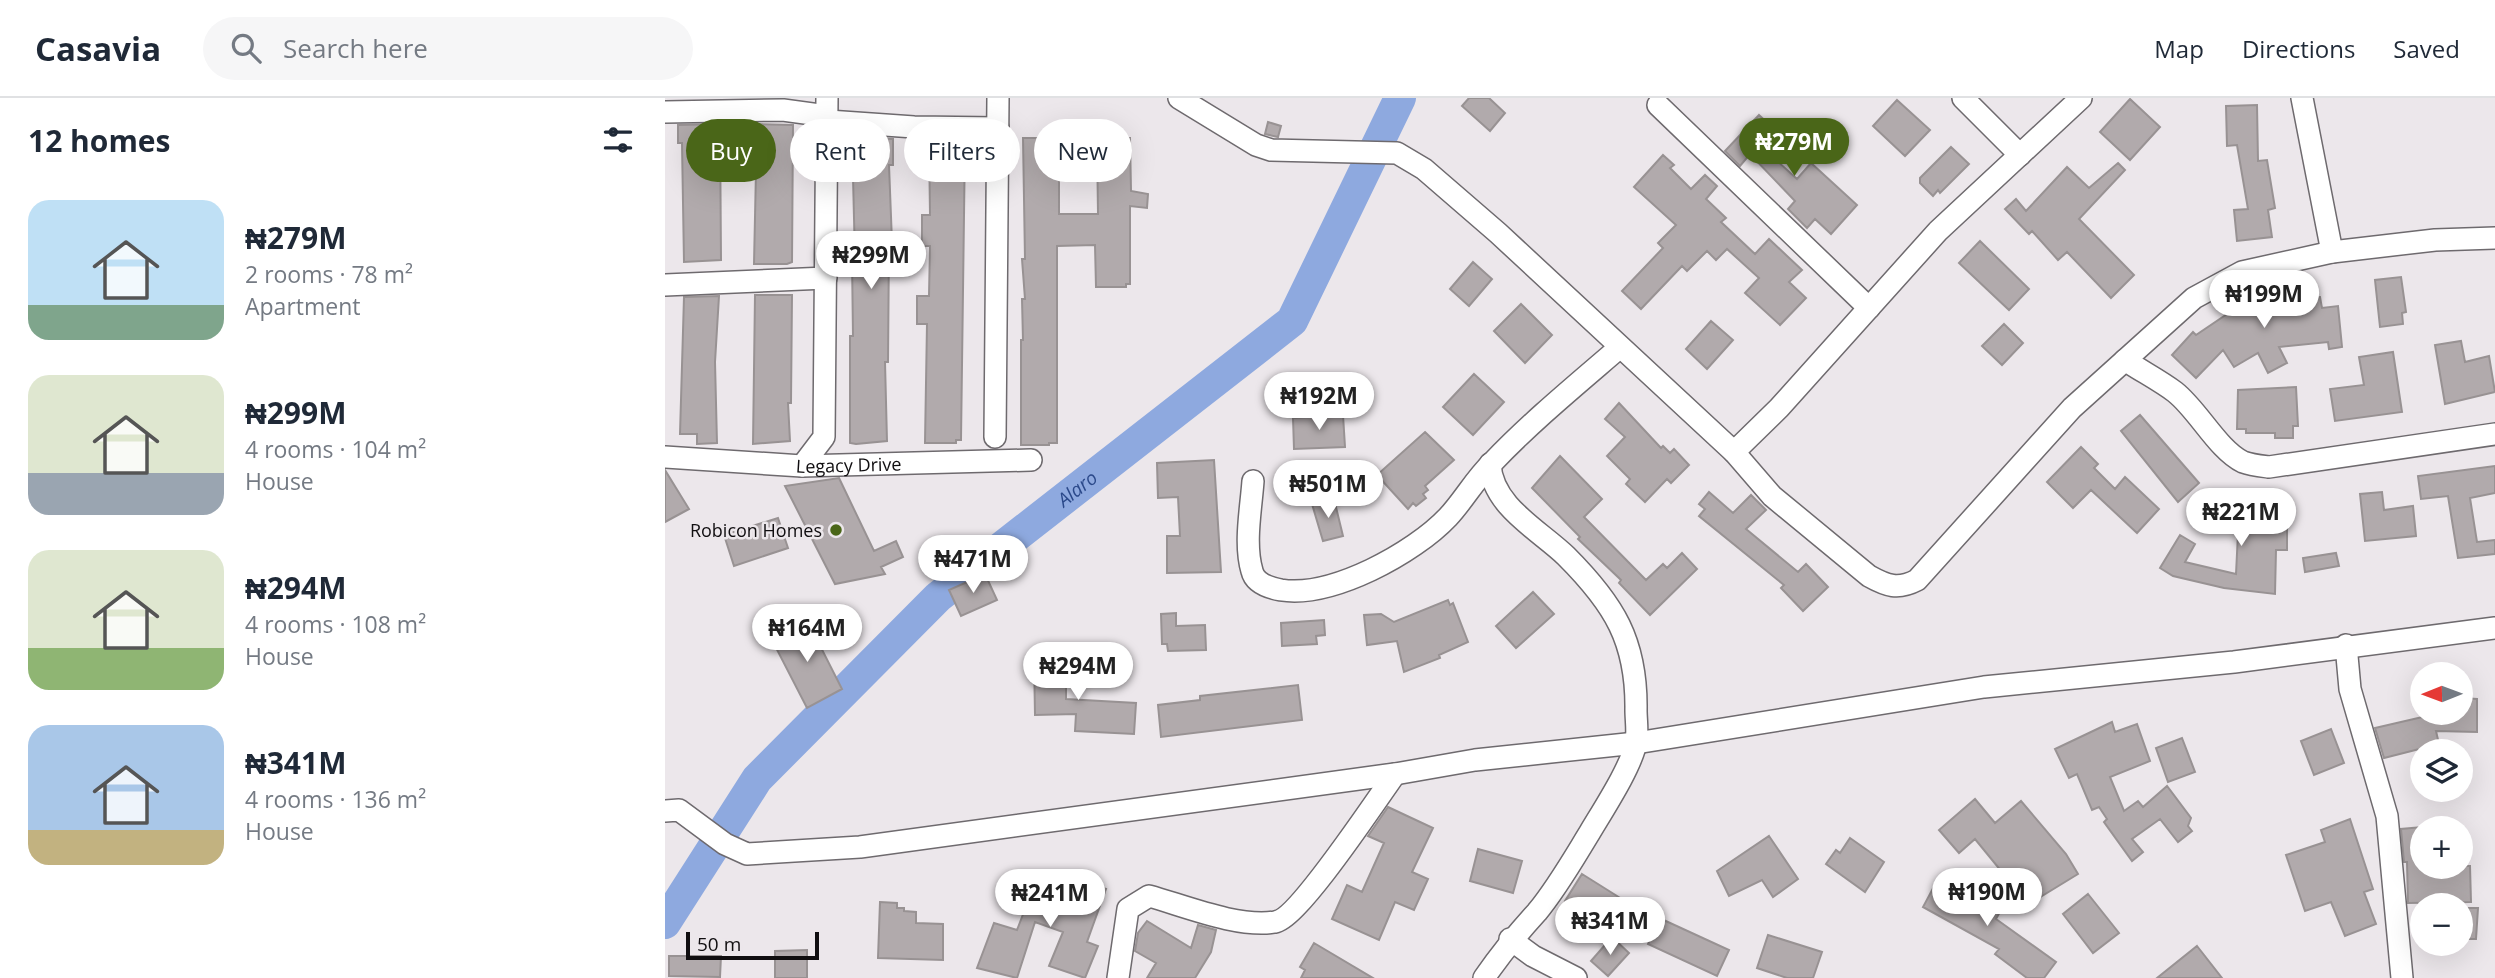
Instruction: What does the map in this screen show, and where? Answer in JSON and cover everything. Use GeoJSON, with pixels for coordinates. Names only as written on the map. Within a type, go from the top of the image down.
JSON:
{"type":"FeatureCollection","features":[{"type":"Feature","properties":{"kind":"street"},"geometry":{"type":"LineString","coordinates":[[998,98],[998,119]]}},
{"type":"Feature","properties":{"kind":"street"},"geometry":{"type":"LineString","coordinates":[[1179,98],[1256,145],[1271,150],[1397,153],[1415,163],[1498,233],[1734,452],[1772,496],[1869,576],[1887,586],[1906,586],[1917,580],[2072,408],[2194,298],[2242,272],[2332,252],[2435,240],[2495,238]]}},
{"type":"Feature","properties":{"kind":"street"},"geometry":{"type":"LineString","coordinates":[[1963,98],[2020,155]]}},
{"type":"Feature","properties":{"kind":"street"},"geometry":{"type":"LineString","coordinates":[[1734,452],[1779,408],[1938,232],[2081,98]]}},
{"type":"Feature","properties":{"kind":"street"},"geometry":{"type":"LineString","coordinates":[[2302,98],[2332,252]]}},
{"type":"Feature","properties":{"kind":"street"},"geometry":{"type":"LineString","coordinates":[[1658,105],[1869,308]]}},
{"type":"Feature","properties":{"kind":"street"},"geometry":{"type":"LineString","coordinates":[[665,112],[827,112],[904,125]]}},
{"type":"Feature","properties":{"kind":"street"},"geometry":{"type":"LineString","coordinates":[[801,466],[824,437],[827,112]]}},
{"type":"Feature","properties":{"kind":"street"},"geometry":{"type":"LineString","coordinates":[[995,437],[997,182]]}},
{"type":"Feature","properties":{"kind":"street"},"geometry":{"type":"LineString","coordinates":[[665,285],[825,278]]}},
{"type":"Feature","properties":{"kind":"street"},"geometry":{"type":"LineString","coordinates":[[1253,481],[1249,538],[1252,572],[1257,580],[1267,587],[1304,591],[1328,585],[1399,556],[1448,518],[1490,464],[1619,348]]}},
{"type":"Feature","properties":{"kind":"street"},"geometry":{"type":"LineString","coordinates":[[2125,360],[2175,392],[2228,450],[2251,464],[2269,467],[2350,453],[2435,445],[2495,434]]}},
{"type":"Feature","properties":{"kind":"street","name":"Legacy Drive"},"geometry":{"type":"LineString","coordinates":[[665,457],[801,466],[1031,460]]}},
{"type":"Feature","properties":{"kind":"street"},"geometry":{"type":"LineString","coordinates":[[1484,978],[1510,939],[1538,911],[1583,844],[1612,796],[1636,743],[1636,692],[1628,639],[1621,623],[1565,555],[1513,510],[1494,483],[1490,464]]}},
{"type":"Feature","properties":{"kind":"street"},"geometry":{"type":"LineString","coordinates":[[665,811],[678,810],[725,844],[747,854],[860,847],[1395,774],[1475,760],[1636,743],[1984,687],[2234,662],[2346,645],[2495,628]]}},
{"type":"Feature","properties":{"kind":"street"},"geometry":{"type":"LineString","coordinates":[[2346,645],[2350,689],[2386,816],[2402,978]]}},
{"type":"Feature","properties":{"kind":"street"},"geometry":{"type":"LineString","coordinates":[[1118,978],[1128,909],[1149,897],[1248,923],[1278,922],[1301,903],[1395,774]]}},
{"type":"Feature","properties":{"kind":"street"},"geometry":{"type":"LineString","coordinates":[[1510,939],[1533,956],[1576,978]]}},
{"type":"Feature","properties":{"kind":"building"},"geometry":{"type":"Polygon","coordinates":[[[1469,98],[1489,98],[1505,113],[1490,131],[1462,106],[1469,98]]]}},
{"type":"Feature","properties":{"kind":"building"},"geometry":{"type":"Polygon","coordinates":[[[2130,99],[2160,127],[2130,160],[2100,132],[2130,99]]]}},
{"type":"Feature","properties":{"kind":"building"},"geometry":{"type":"Polygon","coordinates":[[[1897,100],[1930,130],[1905,156],[1873,126],[1897,100]]]}},
{"type":"Feature","properties":{"kind":"building"},"geometry":{"type":"Polygon","coordinates":[[[2257,105],[2258,161],[2267,160],[2275,208],[2268,210],[2272,237],[2237,241],[2234,210],[2248,209],[2237,145],[2227,146],[2226,106],[2257,105]]]}},
{"type":"Feature","properties":{"kind":"building"},"geometry":{"type":"Polygon","coordinates":[[[1759,115],[1789,143],[1775,159],[1797,179],[1811,163],[1857,205],[1831,234],[1815,219],[1807,228],[1788,209],[1795,201],[1750,154],[1740,166],[1725,151],[1759,115]]]}},
{"type":"Feature","properties":{"kind":"building"},"geometry":{"type":"Polygon","coordinates":[[[1268,122],[1281,126],[1278,137],[1265,134],[1268,122]]]}},
{"type":"Feature","properties":{"kind":"building"},"geometry":{"type":"Polygon","coordinates":[[[678,125],[686,125],[686,182],[720,182],[721,260],[684,262],[682,143],[678,143],[678,125]]]}},
{"type":"Feature","properties":{"kind":"building"},"geometry":{"type":"Polygon","coordinates":[[[776,125],[790,125],[792,262],[754,264],[756,182],[776,182],[776,125]]]}},
{"type":"Feature","properties":{"kind":"building"},"geometry":{"type":"Polygon","coordinates":[[[1023,138],[1034,138],[1034,182],[1059,182],[1059,214],[1098,214],[1098,182],[1131,182],[1131,191],[1148,194],[1147,208],[1130,206],[1130,284],[1126,284],[1126,287],[1096,287],[1095,245],[1057,246],[1057,443],[1049,445],[1021,445],[1022,299],[1025,299],[1022,259],[1025,259],[1023,138]]]}},
{"type":"Feature","properties":{"kind":"building"},"geometry":{"type":"Polygon","coordinates":[[[890,139],[893,139],[893,165],[890,165],[890,139]]]}},
{"type":"Feature","properties":{"kind":"building"},"geometry":{"type":"Polygon","coordinates":[[[1951,147],[1969,164],[1940,193],[1938,190],[1933,196],[1920,183],[1920,178],[1951,147]]]}},
{"type":"Feature","properties":{"kind":"building"},"geometry":{"type":"Polygon","coordinates":[[[1663,155],[1674,165],[1670,168],[1691,189],[1705,175],[1717,186],[1706,199],[1726,218],[1721,222],[1755,254],[1769,239],[1802,270],[1789,282],[1806,298],[1780,325],[1745,293],[1759,278],[1727,249],[1716,260],[1707,251],[1687,271],[1682,266],[1641,309],[1622,291],[1663,248],[1658,243],[1676,225],[1634,187],[1663,155]]]}},
{"type":"Feature","properties":{"kind":"building"},"geometry":{"type":"Polygon","coordinates":[[[2118,163],[2125,170],[2079,219],[2134,275],[2111,298],[2067,252],[2058,260],[2032,231],[2029,234],[2005,209],[2016,199],[2026,211],[2067,167],[2089,188],[2118,163]]]}},
{"type":"Feature","properties":{"kind":"building"},"geometry":{"type":"Polygon","coordinates":[[[853,182],[890,182],[892,242],[889,242],[888,362],[885,362],[887,441],[856,444],[850,443],[852,259],[855,259],[853,182]]]}},
{"type":"Feature","properties":{"kind":"building"},"geometry":{"type":"Polygon","coordinates":[[[930,182],[964,182],[961,440],[956,440],[956,443],[925,443],[927,324],[917,324],[917,296],[929,296],[930,246],[922,246],[922,215],[930,215],[930,182]]]}},
{"type":"Feature","properties":{"kind":"building"},"geometry":{"type":"Polygon","coordinates":[[[1980,241],[2029,289],[2009,310],[1959,263],[1980,241]]]}},
{"type":"Feature","properties":{"kind":"building"},"geometry":{"type":"Polygon","coordinates":[[[1473,262],[1492,279],[1469,306],[1450,289],[1473,262]]]}},
{"type":"Feature","properties":{"kind":"building"},"geometry":{"type":"Polygon","coordinates":[[[2306,277],[2309,298],[2320,297],[2322,308],[2338,306],[2342,347],[2329,349],[2328,342],[2279,347],[2287,363],[2268,373],[2258,353],[2234,367],[2223,350],[2196,378],[2172,355],[2193,332],[2196,335],[2245,302],[2285,292],[2283,281],[2306,277]]]}},
{"type":"Feature","properties":{"kind":"building"},"geometry":{"type":"Polygon","coordinates":[[[2401,277],[2406,312],[2402,313],[2403,324],[2380,327],[2375,280],[2401,277]]]}},
{"type":"Feature","properties":{"kind":"building"},"geometry":{"type":"Polygon","coordinates":[[[755,295],[792,295],[791,403],[788,403],[790,441],[753,444],[755,295]]]}},
{"type":"Feature","properties":{"kind":"building"},"geometry":{"type":"Polygon","coordinates":[[[719,296],[715,362],[717,443],[697,444],[697,434],[680,434],[684,297],[719,296]]]}},
{"type":"Feature","properties":{"kind":"building"},"geometry":{"type":"Polygon","coordinates":[[[1521,304],[1552,335],[1525,363],[1494,331],[1521,304]]]}},
{"type":"Feature","properties":{"kind":"building"},"geometry":{"type":"Polygon","coordinates":[[[1711,321],[1733,340],[1707,369],[1686,349],[1711,321]]]}},
{"type":"Feature","properties":{"kind":"building"},"geometry":{"type":"Polygon","coordinates":[[[2004,324],[2023,343],[2002,365],[1982,346],[2004,324]]]}},
{"type":"Feature","properties":{"kind":"building"},"geometry":{"type":"Polygon","coordinates":[[[2461,341],[2465,362],[2489,356],[2495,392],[2445,404],[2435,345],[2461,341]]]}},
{"type":"Feature","properties":{"kind":"building"},"geometry":{"type":"Polygon","coordinates":[[[2393,352],[2402,412],[2335,421],[2330,389],[2364,385],[2359,357],[2393,352]]]}},
{"type":"Feature","properties":{"kind":"building"},"geometry":{"type":"Polygon","coordinates":[[[1474,374],[1504,402],[1473,435],[1443,407],[1474,374]]]}},
{"type":"Feature","properties":{"kind":"building"},"geometry":{"type":"Polygon","coordinates":[[[2296,387],[2298,426],[2293,426],[2293,438],[2275,438],[2275,433],[2246,433],[2246,429],[2237,429],[2238,390],[2296,387]]]}},
{"type":"Feature","properties":{"kind":"building"},"geometry":{"type":"Polygon","coordinates":[[[1619,403],[1661,448],[1663,446],[1670,453],[1674,449],[1689,465],[1671,483],[1667,479],[1645,502],[1626,484],[1630,479],[1607,456],[1625,437],[1605,419],[1619,403]]]}},
{"type":"Feature","properties":{"kind":"building"},"geometry":{"type":"Polygon","coordinates":[[[1343,415],[1345,447],[1294,449],[1293,418],[1343,415]]]}},
{"type":"Feature","properties":{"kind":"building"},"geometry":{"type":"Polygon","coordinates":[[[2140,415],[2199,483],[2178,502],[2121,431],[2140,415]]]}},
{"type":"Feature","properties":{"kind":"building"},"geometry":{"type":"Polygon","coordinates":[[[1425,432],[1454,460],[1425,486],[1428,490],[1423,494],[1426,498],[1416,506],[1413,503],[1408,509],[1377,475],[1425,432]]]}},
{"type":"Feature","properties":{"kind":"building"},"geometry":{"type":"Polygon","coordinates":[[[2081,447],[2098,464],[2094,468],[2115,489],[2125,477],[2159,509],[2137,533],[2091,490],[2073,508],[2047,482],[2081,447]]]}},
{"type":"Feature","properties":{"kind":"building"},"geometry":{"type":"Polygon","coordinates":[[[1560,456],[1602,499],[1584,517],[1646,580],[1663,564],[1667,568],[1682,553],[1697,569],[1650,615],[1619,583],[1621,580],[1578,539],[1580,537],[1532,488],[1560,456]]]}},
{"type":"Feature","properties":{"kind":"building"},"geometry":{"type":"Polygon","coordinates":[[[1214,460],[1221,572],[1167,573],[1167,536],[1180,536],[1178,497],[1158,498],[1157,463],[1214,460]]]}},
{"type":"Feature","properties":{"kind":"building"},"geometry":{"type":"Polygon","coordinates":[[[2495,466],[2495,493],[2470,498],[2477,542],[2495,540],[2495,554],[2458,558],[2448,496],[2421,499],[2418,476],[2495,466]]]}},
{"type":"Feature","properties":{"kind":"building"},"geometry":{"type":"Polygon","coordinates":[[[665,470],[689,509],[665,522],[665,470]]]}},
{"type":"Feature","properties":{"kind":"building","name":"Robicon Homes"},"geometry":{"type":"Polygon","coordinates":[[[839,478],[874,551],[896,541],[903,557],[881,567],[885,574],[835,584],[785,486],[839,478]]]}},
{"type":"Feature","properties":{"kind":"building"},"geometry":{"type":"Polygon","coordinates":[[[1709,492],[1733,513],[1751,495],[1766,510],[1746,529],[1798,572],[1806,564],[1828,587],[1803,611],[1781,588],[1784,585],[1699,516],[1705,509],[1699,504],[1709,492]]]}},
{"type":"Feature","properties":{"kind":"building"},"geometry":{"type":"Polygon","coordinates":[[[2382,492],[2384,510],[2413,506],[2416,536],[2365,541],[2360,494],[2382,492]]]}},
{"type":"Feature","properties":{"kind":"building"},"geometry":{"type":"Polygon","coordinates":[[[2230,496],[2255,496],[2255,502],[2287,502],[2287,550],[2276,550],[2275,594],[2224,588],[2173,576],[2160,568],[2180,535],[2195,544],[2185,562],[2236,574],[2238,533],[2229,532],[2230,496]]]}},
{"type":"Feature","properties":{"kind":"building"},"geometry":{"type":"Polygon","coordinates":[[[1334,499],[1343,536],[1323,541],[1312,504],[1334,499]]]}},
{"type":"Feature","properties":{"kind":"building"},"geometry":{"type":"Polygon","coordinates":[[[778,518],[788,548],[734,566],[724,535],[778,518]]]}},
{"type":"Feature","properties":{"kind":"building"},"geometry":{"type":"Polygon","coordinates":[[[2336,553],[2339,566],[2305,572],[2303,558],[2336,553]]]}},
{"type":"Feature","properties":{"kind":"building"},"geometry":{"type":"Polygon","coordinates":[[[985,574],[997,600],[961,616],[949,590],[985,574]]]}},
{"type":"Feature","properties":{"kind":"building"},"geometry":{"type":"Polygon","coordinates":[[[1533,592],[1554,614],[1516,648],[1496,626],[1533,592]]]}},
{"type":"Feature","properties":{"kind":"building"},"geometry":{"type":"Polygon","coordinates":[[[1448,600],[1450,605],[1453,603],[1468,642],[1439,655],[1440,658],[1404,672],[1397,641],[1367,645],[1364,615],[1381,614],[1394,622],[1448,600]]]}},
{"type":"Feature","properties":{"kind":"building"},"geometry":{"type":"Polygon","coordinates":[[[1176,613],[1176,626],[1205,625],[1206,650],[1168,651],[1167,644],[1162,644],[1161,614],[1176,613]]]}},
{"type":"Feature","properties":{"kind":"building"},"geometry":{"type":"Polygon","coordinates":[[[807,620],[842,689],[807,708],[771,638],[807,620]]]}},
{"type":"Feature","properties":{"kind":"building"},"geometry":{"type":"Polygon","coordinates":[[[1324,620],[1325,635],[1316,636],[1317,644],[1282,646],[1281,623],[1324,620]]]}},
{"type":"Feature","properties":{"kind":"building"},"geometry":{"type":"Polygon","coordinates":[[[1034,657],[1066,657],[1066,699],[1136,703],[1134,734],[1075,731],[1076,714],[1035,715],[1034,657]]]}},
{"type":"Feature","properties":{"kind":"building"},"geometry":{"type":"Polygon","coordinates":[[[1298,685],[1302,720],[1161,737],[1158,705],[1200,700],[1200,696],[1298,685]]]}},
{"type":"Feature","properties":{"kind":"building"},"geometry":{"type":"Polygon","coordinates":[[[2473,699],[2477,699],[2477,732],[2436,731],[2438,739],[2410,739],[2410,751],[2384,758],[2375,728],[2410,720],[2410,725],[2473,725],[2473,699]]]}},
{"type":"Feature","properties":{"kind":"building"},"geometry":{"type":"Polygon","coordinates":[[[2112,722],[2115,732],[2137,724],[2150,761],[2110,777],[2124,811],[2138,801],[2143,807],[2167,786],[2191,818],[2188,826],[2192,831],[2178,842],[2160,819],[2132,839],[2143,852],[2132,861],[2104,822],[2107,819],[2099,807],[2092,810],[2077,774],[2069,778],[2055,749],[2112,722]]]}},
{"type":"Feature","properties":{"kind":"building"},"geometry":{"type":"Polygon","coordinates":[[[2331,729],[2344,763],[2314,775],[2301,741],[2331,729]]]}},
{"type":"Feature","properties":{"kind":"building"},"geometry":{"type":"Polygon","coordinates":[[[2182,738],[2195,772],[2168,782],[2156,748],[2182,738]]]}},
{"type":"Feature","properties":{"kind":"building"},"geometry":{"type":"Polygon","coordinates":[[[1975,799],[1995,823],[2021,801],[2066,854],[2078,874],[2029,904],[2010,873],[2006,877],[1975,839],[1959,853],[1939,830],[1975,799]]]}},
{"type":"Feature","properties":{"kind":"building"},"geometry":{"type":"Polygon","coordinates":[[[1388,807],[1433,828],[1412,872],[1428,879],[1414,910],[1395,902],[1379,940],[1332,919],[1347,885],[1362,892],[1384,843],[1368,836],[1388,807]]]}},
{"type":"Feature","properties":{"kind":"building"},"geometry":{"type":"Polygon","coordinates":[[[2350,819],[2373,889],[2364,892],[2376,924],[2345,936],[2331,902],[2305,911],[2286,855],[2325,842],[2321,830],[2350,819]]]}},
{"type":"Feature","properties":{"kind":"building"},"geometry":{"type":"Polygon","coordinates":[[[2410,828],[2410,879],[2470,879],[2471,893],[2410,893],[2408,903],[2407,862],[2404,862],[2401,829],[2410,828]]]}},
{"type":"Feature","properties":{"kind":"building"},"geometry":{"type":"Polygon","coordinates":[[[1769,836],[1798,879],[1773,897],[1762,880],[1729,896],[1717,871],[1769,836]]]}},
{"type":"Feature","properties":{"kind":"building"},"geometry":{"type":"Polygon","coordinates":[[[1850,838],[1884,862],[1865,892],[1826,864],[1836,850],[1840,853],[1850,838]]]}},
{"type":"Feature","properties":{"kind":"building"},"geometry":{"type":"Polygon","coordinates":[[[1478,849],[1522,861],[1513,893],[1470,881],[1478,849]]]}},
{"type":"Feature","properties":{"kind":"building"},"geometry":{"type":"Polygon","coordinates":[[[1079,872],[1099,880],[1097,886],[1106,889],[1087,942],[1098,946],[1085,978],[1049,966],[1063,932],[1035,922],[1017,978],[977,968],[994,923],[1017,930],[1037,878],[1072,891],[1079,872]]]}},
{"type":"Feature","properties":{"kind":"building"},"geometry":{"type":"Polygon","coordinates":[[[1582,874],[1625,901],[1609,928],[1565,901],[1582,874]]]}},
{"type":"Feature","properties":{"kind":"building"},"geometry":{"type":"Polygon","coordinates":[[[1939,877],[2001,910],[1996,919],[2056,962],[2044,978],[2027,978],[1995,954],[1999,949],[1923,907],[1939,877]]]}},
{"type":"Feature","properties":{"kind":"building"},"geometry":{"type":"Polygon","coordinates":[[[2088,894],[2119,933],[2093,953],[2063,914],[2088,894]]]}},
{"type":"Feature","properties":{"kind":"building"},"geometry":{"type":"Polygon","coordinates":[[[880,902],[897,903],[897,908],[916,912],[916,923],[943,924],[943,960],[878,958],[880,902]]]}},
{"type":"Feature","properties":{"kind":"building"},"geometry":{"type":"Polygon","coordinates":[[[1631,905],[1729,950],[1717,976],[1648,944],[1654,931],[1629,909],[1631,905]]]}},
{"type":"Feature","properties":{"kind":"building"},"geometry":{"type":"Polygon","coordinates":[[[2473,908],[2478,908],[2476,939],[2473,939],[2473,908]]]}},
{"type":"Feature","properties":{"kind":"building"},"geometry":{"type":"Polygon","coordinates":[[[1147,921],[1191,948],[1198,925],[1216,930],[1211,952],[1195,978],[1147,978],[1156,963],[1135,951],[1138,933],[1147,921]]]}},
{"type":"Feature","properties":{"kind":"building"},"geometry":{"type":"Polygon","coordinates":[[[1768,935],[1822,952],[1813,978],[1787,978],[1757,968],[1768,935]]]}},
{"type":"Feature","properties":{"kind":"building"},"geometry":{"type":"Polygon","coordinates":[[[1612,937],[1629,953],[1608,976],[1591,961],[1612,937]]]}},
{"type":"Feature","properties":{"kind":"building"},"geometry":{"type":"Polygon","coordinates":[[[1314,943],[1373,978],[1301,978],[1305,970],[1300,967],[1314,943]]]}},
{"type":"Feature","properties":{"kind":"building"},"geometry":{"type":"Polygon","coordinates":[[[2197,946],[2222,978],[2157,978],[2197,946]]]}},
{"type":"Feature","properties":{"kind":"building"},"geometry":{"type":"Polygon","coordinates":[[[807,950],[807,978],[775,978],[775,951],[807,950]]]}},
{"type":"Feature","properties":{"kind":"building"},"geometry":{"type":"Polygon","coordinates":[[[669,956],[721,956],[720,977],[669,976],[669,956]]]}},
{"type":"Feature","properties":{"kind":"waterway","name":"Alaro"},"geometry":{"type":"LineString","coordinates":[[665,923],[757,779],[938,597],[1292,321],[1400,98]]}},
{"type":"Feature","properties":{"kind":"place","name":"Robicon Homes"},"geometry":{"type":"Point","coordinates":[836,530]}}]}
